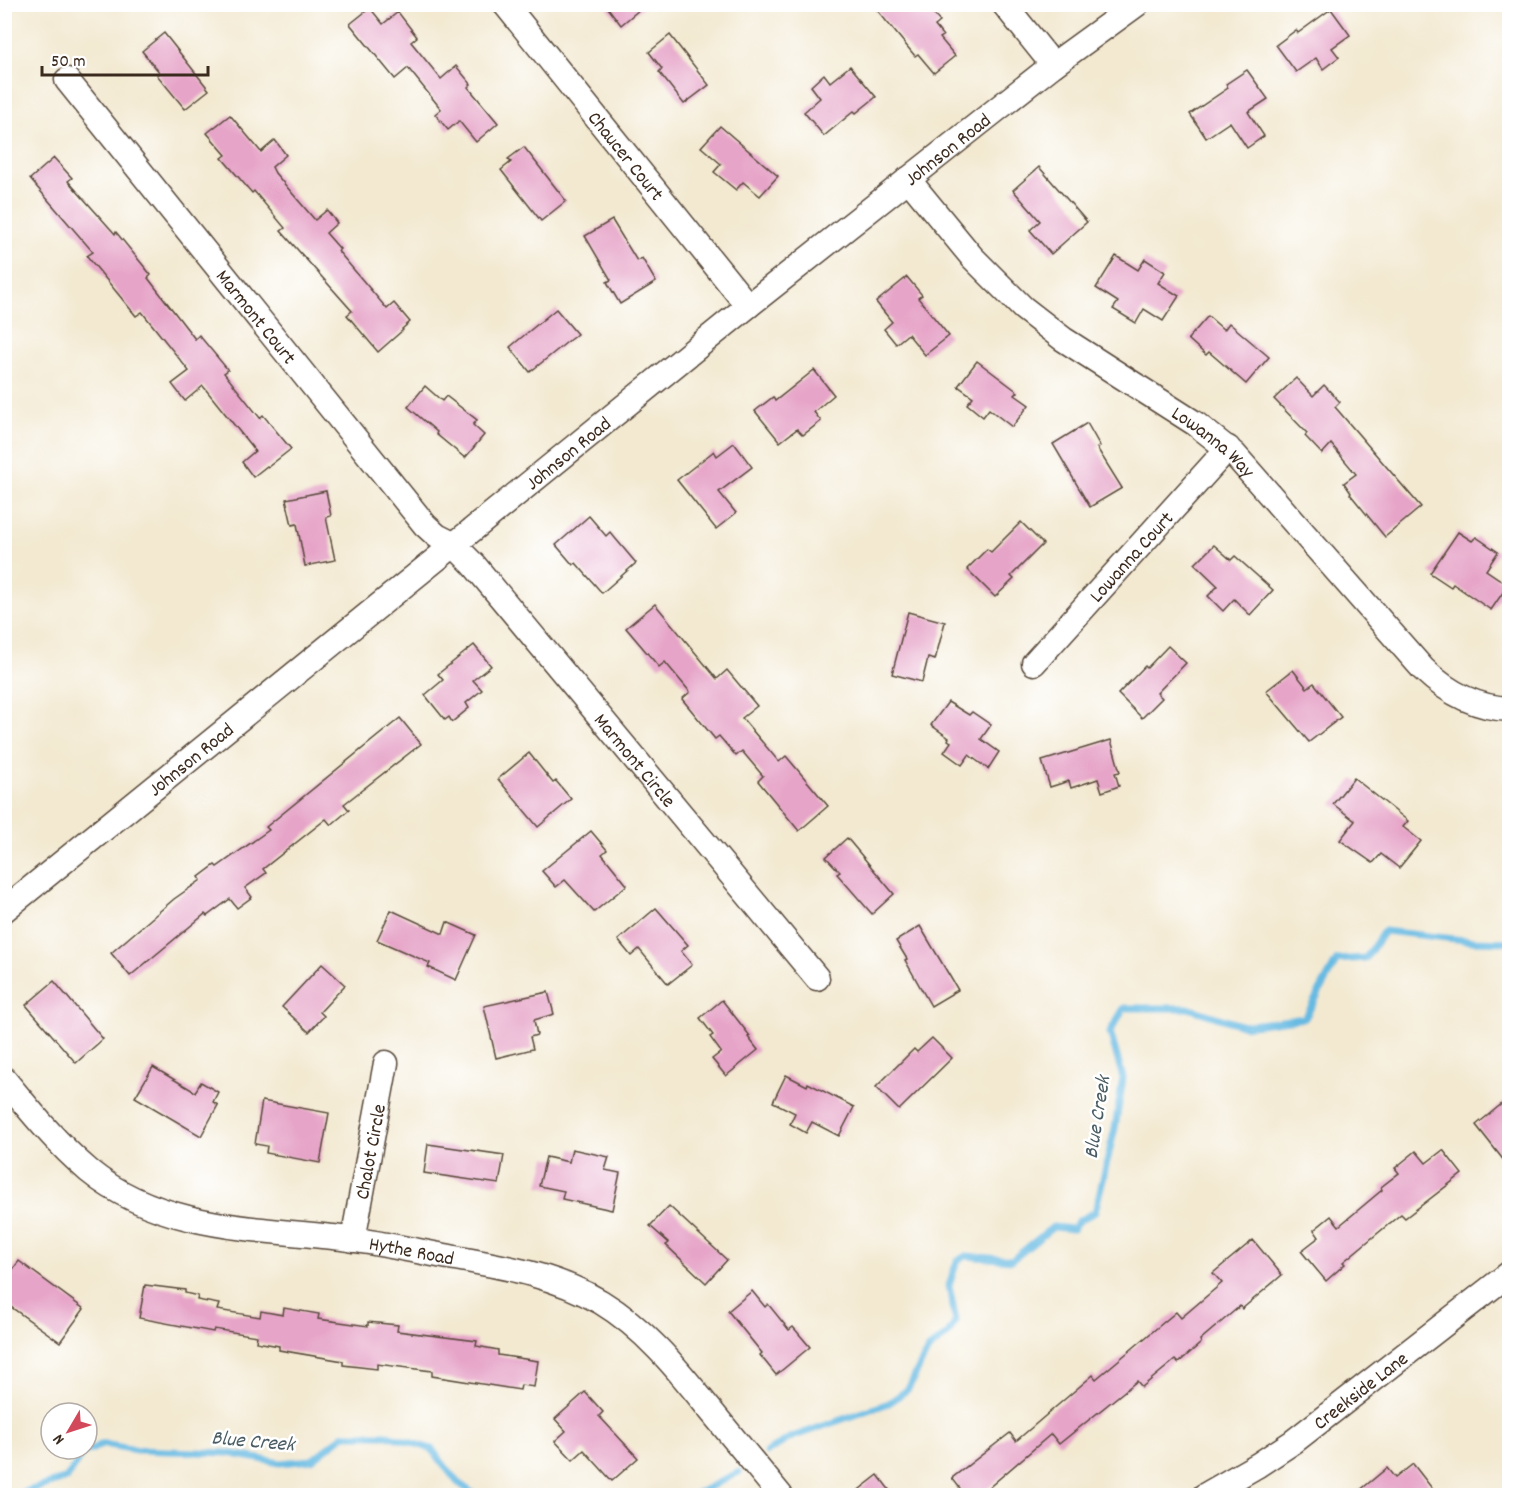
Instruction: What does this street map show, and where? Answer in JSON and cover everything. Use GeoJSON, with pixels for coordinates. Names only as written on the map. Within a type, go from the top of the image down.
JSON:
{"type":"FeatureCollection","features":[{"type":"Feature","properties":{"kind":"street","name":"Chaucer Court"},"geometry":{"type":"LineString","coordinates":[[506,4],[747,306]]}},
{"type":"Feature","properties":{"kind":"street"},"geometry":{"type":"LineString","coordinates":[[1004,4],[1053,65]]}},
{"type":"Feature","properties":{"kind":"street","name":"Johnson Road"},"geometry":{"type":"LineString","coordinates":[[4,910],[747,306],[1053,65],[1137,4]]}},
{"type":"Feature","properties":{"kind":"street","name":"Marmont Court"},"geometry":{"type":"LineString","coordinates":[[67,80],[425,525],[437,536],[453,544]]}},
{"type":"Feature","properties":{"kind":"street","name":"Lowanna Way"},"geometry":{"type":"LineString","coordinates":[[908,179],[972,257],[1023,308],[1072,345],[1196,424],[1243,462],[1438,684],[1477,704],[1509,709]]}},
{"type":"Feature","properties":{"kind":"street","name":"Lowanna Court"},"geometry":{"type":"LineString","coordinates":[[1034,663],[1228,448]]}},
{"type":"Feature","properties":{"kind":"street","name":"Marmont Circle"},"geometry":{"type":"LineString","coordinates":[[453,544],[474,565],[817,978]]}},
{"type":"Feature","properties":{"kind":"street","name":"Chalot Circle"},"geometry":{"type":"LineString","coordinates":[[353,1240],[386,1063]]}},
{"type":"Feature","properties":{"kind":"street","name":"Hythe Road"},"geometry":{"type":"LineString","coordinates":[[4,1079],[50,1135],[73,1158],[117,1190],[176,1216],[202,1222],[353,1240],[525,1272],[567,1286],[601,1302],[623,1317],[664,1354],[781,1496]]}},
{"type":"Feature","properties":{"kind":"street","name":"Creekside Lane"},"geometry":{"type":"LineString","coordinates":[[1204,1496],[1234,1489],[1509,1274]]}},
{"type":"Feature","properties":{"kind":"building"},"geometry":{"type":"Polygon","coordinates":[[[605,4],[646,4],[621,25],[605,4]]]}},
{"type":"Feature","properties":{"kind":"building"},"geometry":{"type":"Polygon","coordinates":[[[872,4],[926,4],[940,22],[935,26],[943,36],[940,38],[955,56],[934,73],[918,54],[915,56],[872,4]]]}},
{"type":"Feature","properties":{"kind":"building"},"geometry":{"type":"Polygon","coordinates":[[[370,8],[383,24],[398,12],[417,37],[411,42],[441,79],[456,66],[471,84],[468,87],[498,123],[476,142],[459,121],[448,130],[435,114],[441,109],[408,68],[395,79],[350,24],[370,8]]]}},
{"type":"Feature","properties":{"kind":"building"},"geometry":{"type":"Polygon","coordinates":[[[1331,9],[1350,35],[1332,48],[1339,57],[1323,69],[1316,58],[1296,72],[1276,45],[1296,30],[1298,33],[1331,9]]]}},
{"type":"Feature","properties":{"kind":"building"},"geometry":{"type":"Polygon","coordinates":[[[164,33],[209,90],[185,109],[157,75],[160,73],[142,51],[164,33]]]}},
{"type":"Feature","properties":{"kind":"building"},"geometry":{"type":"Polygon","coordinates":[[[670,35],[709,85],[684,104],[659,72],[662,69],[649,52],[670,35]]]}},
{"type":"Feature","properties":{"kind":"building"},"geometry":{"type":"Polygon","coordinates":[[[850,66],[876,97],[856,113],[854,111],[824,136],[804,112],[820,98],[811,86],[824,74],[830,82],[850,66]]]}},
{"type":"Feature","properties":{"kind":"building"},"geometry":{"type":"Polygon","coordinates":[[[1247,70],[1268,99],[1248,112],[1264,136],[1247,148],[1230,122],[1206,138],[1190,114],[1228,88],[1226,84],[1247,70]]]}},
{"type":"Feature","properties":{"kind":"building"},"geometry":{"type":"Polygon","coordinates":[[[230,115],[261,152],[275,140],[286,155],[272,167],[275,173],[315,220],[327,210],[337,223],[326,233],[340,249],[338,251],[387,309],[394,303],[410,322],[378,352],[347,315],[352,311],[281,231],[285,228],[254,191],[252,193],[222,158],[226,155],[207,133],[230,115]]]}},
{"type":"Feature","properties":{"kind":"building"},"geometry":{"type":"Polygon","coordinates":[[[720,126],[778,176],[760,196],[743,182],[736,190],[714,172],[721,164],[701,147],[720,126]]]}},
{"type":"Feature","properties":{"kind":"building"},"geometry":{"type":"Polygon","coordinates":[[[524,147],[566,201],[541,221],[501,170],[511,162],[508,159],[524,147]]]}},
{"type":"Feature","properties":{"kind":"building"},"geometry":{"type":"Polygon","coordinates":[[[54,158],[72,178],[68,181],[115,234],[116,232],[151,275],[148,278],[195,339],[199,335],[228,370],[224,373],[260,418],[263,415],[291,449],[253,477],[242,462],[255,451],[203,386],[185,401],[172,384],[189,371],[142,312],[136,316],[87,256],[93,252],[30,179],[54,158]]]}},
{"type":"Feature","properties":{"kind":"building"},"geometry":{"type":"Polygon","coordinates":[[[1039,167],[1087,222],[1051,254],[1030,230],[1040,221],[1013,190],[1039,167]]]}},
{"type":"Feature","properties":{"kind":"building"},"geometry":{"type":"Polygon","coordinates":[[[612,220],[637,261],[642,258],[656,282],[620,304],[607,282],[611,280],[585,236],[612,220]]]}},
{"type":"Feature","properties":{"kind":"building"},"geometry":{"type":"Polygon","coordinates":[[[1116,256],[1138,270],[1145,259],[1165,272],[1158,283],[1179,296],[1163,321],[1144,309],[1136,323],[1113,309],[1118,302],[1096,288],[1116,256]]]}},
{"type":"Feature","properties":{"kind":"building"},"geometry":{"type":"Polygon","coordinates":[[[907,277],[922,295],[918,298],[949,336],[925,355],[908,334],[896,344],[884,329],[892,322],[876,302],[907,277]]]}},
{"type":"Feature","properties":{"kind":"building"},"geometry":{"type":"Polygon","coordinates":[[[556,309],[577,334],[530,372],[510,347],[556,309]]]}},
{"type":"Feature","properties":{"kind":"building"},"geometry":{"type":"Polygon","coordinates":[[[1208,316],[1224,330],[1229,323],[1269,357],[1246,384],[1209,352],[1206,355],[1188,339],[1208,316]]]}},
{"type":"Feature","properties":{"kind":"building"},"geometry":{"type":"Polygon","coordinates":[[[977,361],[1018,392],[1015,395],[1029,405],[1012,427],[989,409],[983,417],[967,404],[973,397],[958,386],[977,361]]]}},
{"type":"Feature","properties":{"kind":"building"},"geometry":{"type":"Polygon","coordinates":[[[814,370],[834,395],[814,412],[821,421],[803,435],[797,429],[780,442],[755,411],[773,397],[775,401],[814,370]]]}},
{"type":"Feature","properties":{"kind":"building"},"geometry":{"type":"Polygon","coordinates":[[[1296,378],[1313,396],[1324,385],[1340,402],[1335,407],[1421,507],[1385,537],[1350,494],[1344,483],[1356,474],[1331,444],[1322,454],[1305,436],[1307,433],[1274,399],[1296,378]]]}},
{"type":"Feature","properties":{"kind":"building"},"geometry":{"type":"Polygon","coordinates":[[[425,386],[442,401],[446,396],[477,420],[473,425],[484,435],[465,458],[408,407],[425,386]]]}},
{"type":"Feature","properties":{"kind":"building"},"geometry":{"type":"Polygon","coordinates":[[[1087,423],[1100,446],[1097,448],[1122,488],[1090,507],[1053,444],[1087,423]]]}},
{"type":"Feature","properties":{"kind":"building"},"geometry":{"type":"Polygon","coordinates":[[[734,443],[752,467],[719,492],[736,513],[716,529],[677,480],[714,451],[717,456],[734,443]]]}},
{"type":"Feature","properties":{"kind":"building"},"geometry":{"type":"Polygon","coordinates":[[[326,491],[331,516],[326,517],[335,560],[305,566],[297,524],[292,525],[286,499],[326,491]]]}},
{"type":"Feature","properties":{"kind":"building"},"geometry":{"type":"Polygon","coordinates":[[[589,516],[606,536],[610,532],[636,563],[602,593],[576,563],[573,565],[556,545],[589,516]]]}},
{"type":"Feature","properties":{"kind":"building"},"geometry":{"type":"Polygon","coordinates":[[[1021,522],[1043,544],[1011,576],[1014,579],[995,597],[967,569],[987,549],[991,552],[1021,522]]]}},
{"type":"Feature","properties":{"kind":"building"},"geometry":{"type":"Polygon","coordinates":[[[1458,532],[1472,541],[1476,537],[1498,552],[1486,570],[1508,585],[1491,610],[1453,584],[1451,587],[1430,573],[1458,532]]]}},
{"type":"Feature","properties":{"kind":"building"},"geometry":{"type":"Polygon","coordinates":[[[1214,545],[1231,560],[1235,556],[1273,590],[1250,615],[1234,599],[1223,611],[1208,596],[1218,586],[1195,564],[1214,545]]]}},
{"type":"Feature","properties":{"kind":"building"},"geometry":{"type":"Polygon","coordinates":[[[655,604],[717,679],[727,670],[757,706],[742,718],[779,762],[786,756],[828,806],[799,831],[758,781],[763,776],[742,751],[736,756],[719,736],[715,739],[682,699],[690,692],[665,662],[659,667],[626,628],[655,604]]]}},
{"type":"Feature","properties":{"kind":"building"},"geometry":{"type":"Polygon","coordinates":[[[908,612],[945,622],[935,660],[928,658],[922,682],[892,674],[908,612]]]}},
{"type":"Feature","properties":{"kind":"building"},"geometry":{"type":"Polygon","coordinates":[[[474,645],[491,666],[473,680],[482,690],[466,703],[469,708],[452,722],[449,717],[445,720],[425,695],[443,680],[438,674],[474,645]]]}},
{"type":"Feature","properties":{"kind":"building"},"geometry":{"type":"Polygon","coordinates":[[[1168,646],[1186,663],[1157,693],[1162,698],[1142,718],[1118,694],[1168,646]]]}},
{"type":"Feature","properties":{"kind":"building"},"geometry":{"type":"Polygon","coordinates":[[[1293,670],[1307,688],[1314,683],[1341,717],[1309,742],[1266,691],[1293,670]]]}},
{"type":"Feature","properties":{"kind":"building"},"geometry":{"type":"Polygon","coordinates":[[[948,702],[969,715],[972,712],[991,725],[981,739],[999,752],[988,769],[969,755],[962,765],[944,752],[951,742],[931,725],[948,702]]]}},
{"type":"Feature","properties":{"kind":"building"},"geometry":{"type":"Polygon","coordinates":[[[400,718],[421,744],[344,804],[349,810],[331,825],[326,819],[263,869],[266,873],[245,888],[252,897],[237,908],[230,899],[207,916],[205,914],[130,976],[111,953],[174,899],[201,880],[199,877],[269,830],[266,827],[400,718]]]}},
{"type":"Feature","properties":{"kind":"building"},"geometry":{"type":"Polygon","coordinates":[[[1111,740],[1120,772],[1115,773],[1119,786],[1102,792],[1098,779],[1071,788],[1069,781],[1050,787],[1042,761],[1111,740]]]}},
{"type":"Feature","properties":{"kind":"building"},"geometry":{"type":"Polygon","coordinates":[[[529,753],[553,783],[556,781],[571,799],[538,827],[498,779],[529,753]]]}},
{"type":"Feature","properties":{"kind":"building"},"geometry":{"type":"Polygon","coordinates":[[[1354,778],[1408,821],[1403,827],[1421,841],[1399,868],[1381,854],[1373,863],[1340,840],[1355,821],[1333,804],[1354,778]]]}},
{"type":"Feature","properties":{"kind":"building"},"geometry":{"type":"Polygon","coordinates":[[[591,831],[607,850],[602,854],[627,885],[594,912],[565,880],[556,887],[542,871],[591,831]]]}},
{"type":"Feature","properties":{"kind":"building"},"geometry":{"type":"Polygon","coordinates":[[[847,838],[894,894],[872,914],[837,874],[840,872],[826,857],[847,838]]]}},
{"type":"Feature","properties":{"kind":"building"},"geometry":{"type":"Polygon","coordinates":[[[656,908],[688,945],[681,951],[692,965],[668,984],[639,949],[631,956],[618,940],[656,908]]]}},
{"type":"Feature","properties":{"kind":"building"},"geometry":{"type":"Polygon","coordinates":[[[391,910],[443,934],[447,922],[476,935],[456,980],[428,967],[430,963],[377,940],[391,910]]]}},
{"type":"Feature","properties":{"kind":"building"},"geometry":{"type":"Polygon","coordinates":[[[920,926],[958,990],[931,1006],[896,941],[920,926]]]}},
{"type":"Feature","properties":{"kind":"building"},"geometry":{"type":"Polygon","coordinates":[[[322,964],[345,985],[320,1012],[324,1016],[309,1032],[282,1007],[322,964]]]}},
{"type":"Feature","properties":{"kind":"building"},"geometry":{"type":"Polygon","coordinates":[[[54,981],[103,1039],[76,1063],[26,1005],[54,981]]]}},
{"type":"Feature","properties":{"kind":"building"},"geometry":{"type":"Polygon","coordinates":[[[548,992],[554,1014],[534,1020],[537,1035],[530,1037],[533,1049],[496,1058],[484,1006],[548,992]]]}},
{"type":"Feature","properties":{"kind":"building"},"geometry":{"type":"Polygon","coordinates":[[[722,1000],[758,1050],[726,1076],[712,1059],[721,1052],[710,1037],[713,1035],[700,1018],[722,1000]]]}},
{"type":"Feature","properties":{"kind":"building"},"geometry":{"type":"Polygon","coordinates":[[[932,1038],[952,1058],[899,1110],[876,1087],[914,1049],[917,1052],[932,1038]]]}},
{"type":"Feature","properties":{"kind":"building"},"geometry":{"type":"Polygon","coordinates":[[[153,1067],[195,1092],[201,1082],[218,1092],[213,1102],[218,1105],[201,1136],[135,1097],[153,1067]]]}},
{"type":"Feature","properties":{"kind":"building"},"geometry":{"type":"Polygon","coordinates":[[[786,1075],[807,1086],[808,1083],[854,1107],[839,1136],[812,1122],[806,1133],[790,1124],[795,1113],[773,1102],[786,1075]]]}},
{"type":"Feature","properties":{"kind":"building"},"geometry":{"type":"Polygon","coordinates":[[[1509,1098],[1509,1167],[1476,1125],[1509,1098]]]}},
{"type":"Feature","properties":{"kind":"building"},"geometry":{"type":"Polygon","coordinates":[[[262,1101],[329,1113],[320,1163],[266,1153],[267,1146],[255,1144],[262,1101]]]}},
{"type":"Feature","properties":{"kind":"building"},"geometry":{"type":"Polygon","coordinates":[[[428,1144],[504,1155],[499,1184],[424,1173],[428,1144]]]}},
{"type":"Feature","properties":{"kind":"building"},"geometry":{"type":"Polygon","coordinates":[[[572,1149],[609,1157],[605,1170],[620,1173],[612,1210],[562,1199],[564,1191],[539,1186],[546,1157],[569,1162],[572,1149]]]}},
{"type":"Feature","properties":{"kind":"building"},"geometry":{"type":"Polygon","coordinates":[[[1443,1150],[1462,1174],[1405,1218],[1401,1214],[1343,1262],[1345,1264],[1326,1281],[1301,1251],[1319,1237],[1314,1230],[1331,1216],[1339,1226],[1382,1190],[1381,1187],[1399,1173],[1395,1168],[1416,1151],[1426,1163],[1443,1150]]]}},
{"type":"Feature","properties":{"kind":"building"},"geometry":{"type":"Polygon","coordinates":[[[669,1206],[727,1260],[706,1283],[666,1245],[669,1243],[650,1226],[669,1206]]]}},
{"type":"Feature","properties":{"kind":"building"},"geometry":{"type":"Polygon","coordinates":[[[1253,1240],[1282,1275],[1242,1309],[1240,1306],[1200,1340],[1201,1343],[1178,1363],[1175,1360],[1142,1387],[1137,1381],[1059,1444],[1051,1434],[979,1496],[966,1496],[952,1478],[1010,1433],[1016,1441],[1093,1375],[1096,1379],[1176,1312],[1181,1318],[1222,1283],[1213,1273],[1253,1240]]]}},
{"type":"Feature","properties":{"kind":"building"},"geometry":{"type":"Polygon","coordinates":[[[19,1261],[84,1309],[60,1342],[4,1302],[4,1281],[19,1261]]]}},
{"type":"Feature","properties":{"kind":"building"},"geometry":{"type":"Polygon","coordinates":[[[145,1285],[185,1290],[185,1293],[198,1296],[197,1300],[219,1304],[217,1310],[260,1317],[261,1311],[283,1315],[284,1308],[319,1314],[318,1319],[368,1326],[368,1322],[398,1325],[397,1331],[477,1341],[476,1346],[498,1350],[498,1355],[538,1361],[534,1387],[521,1385],[520,1390],[432,1376],[432,1371],[377,1364],[377,1369],[343,1365],[343,1361],[279,1350],[279,1346],[256,1342],[257,1336],[214,1329],[213,1332],[139,1318],[145,1285]]]}},
{"type":"Feature","properties":{"kind":"building"},"geometry":{"type":"Polygon","coordinates":[[[752,1291],[765,1307],[768,1304],[789,1330],[793,1327],[810,1347],[776,1375],[760,1355],[762,1353],[728,1311],[752,1291]]]}},
{"type":"Feature","properties":{"kind":"building"},"geometry":{"type":"Polygon","coordinates":[[[585,1392],[603,1412],[599,1416],[638,1458],[612,1481],[584,1450],[573,1460],[555,1441],[566,1431],[555,1419],[585,1392]]]}},
{"type":"Feature","properties":{"kind":"building"},"geometry":{"type":"Polygon","coordinates":[[[1413,1464],[1438,1496],[1353,1496],[1387,1468],[1395,1478],[1413,1464]]]}},
{"type":"Feature","properties":{"kind":"building"},"geometry":{"type":"Polygon","coordinates":[[[878,1475],[894,1496],[851,1496],[878,1475]]]}},
{"type":"Feature","properties":{"kind":"waterway","name":"Blue Creek"},"geometry":{"type":"LineString","coordinates":[[767,1452],[792,1437],[889,1403],[908,1389],[928,1350],[948,1334],[956,1321],[949,1286],[957,1261],[966,1256],[1012,1260],[1053,1227],[1073,1229],[1078,1221],[1095,1212],[1115,1128],[1123,1078],[1110,1032],[1124,1008],[1188,1008],[1244,1026],[1305,1018],[1337,960],[1366,958],[1384,931],[1473,941],[1510,942]]}},
{"type":"Feature","properties":{"kind":"waterway","name":"Blue Creek"},"geometry":{"type":"LineString","coordinates":[[13,1496],[67,1478],[82,1454],[103,1444],[136,1450],[228,1453],[280,1463],[312,1460],[344,1435],[387,1435],[432,1449],[457,1482],[477,1496]]}},
{"type":"Feature","properties":{"kind":"waterway","name":"Blue Creek"},"geometry":{"type":"LineString","coordinates":[[692,1496],[739,1472]]}}]}
